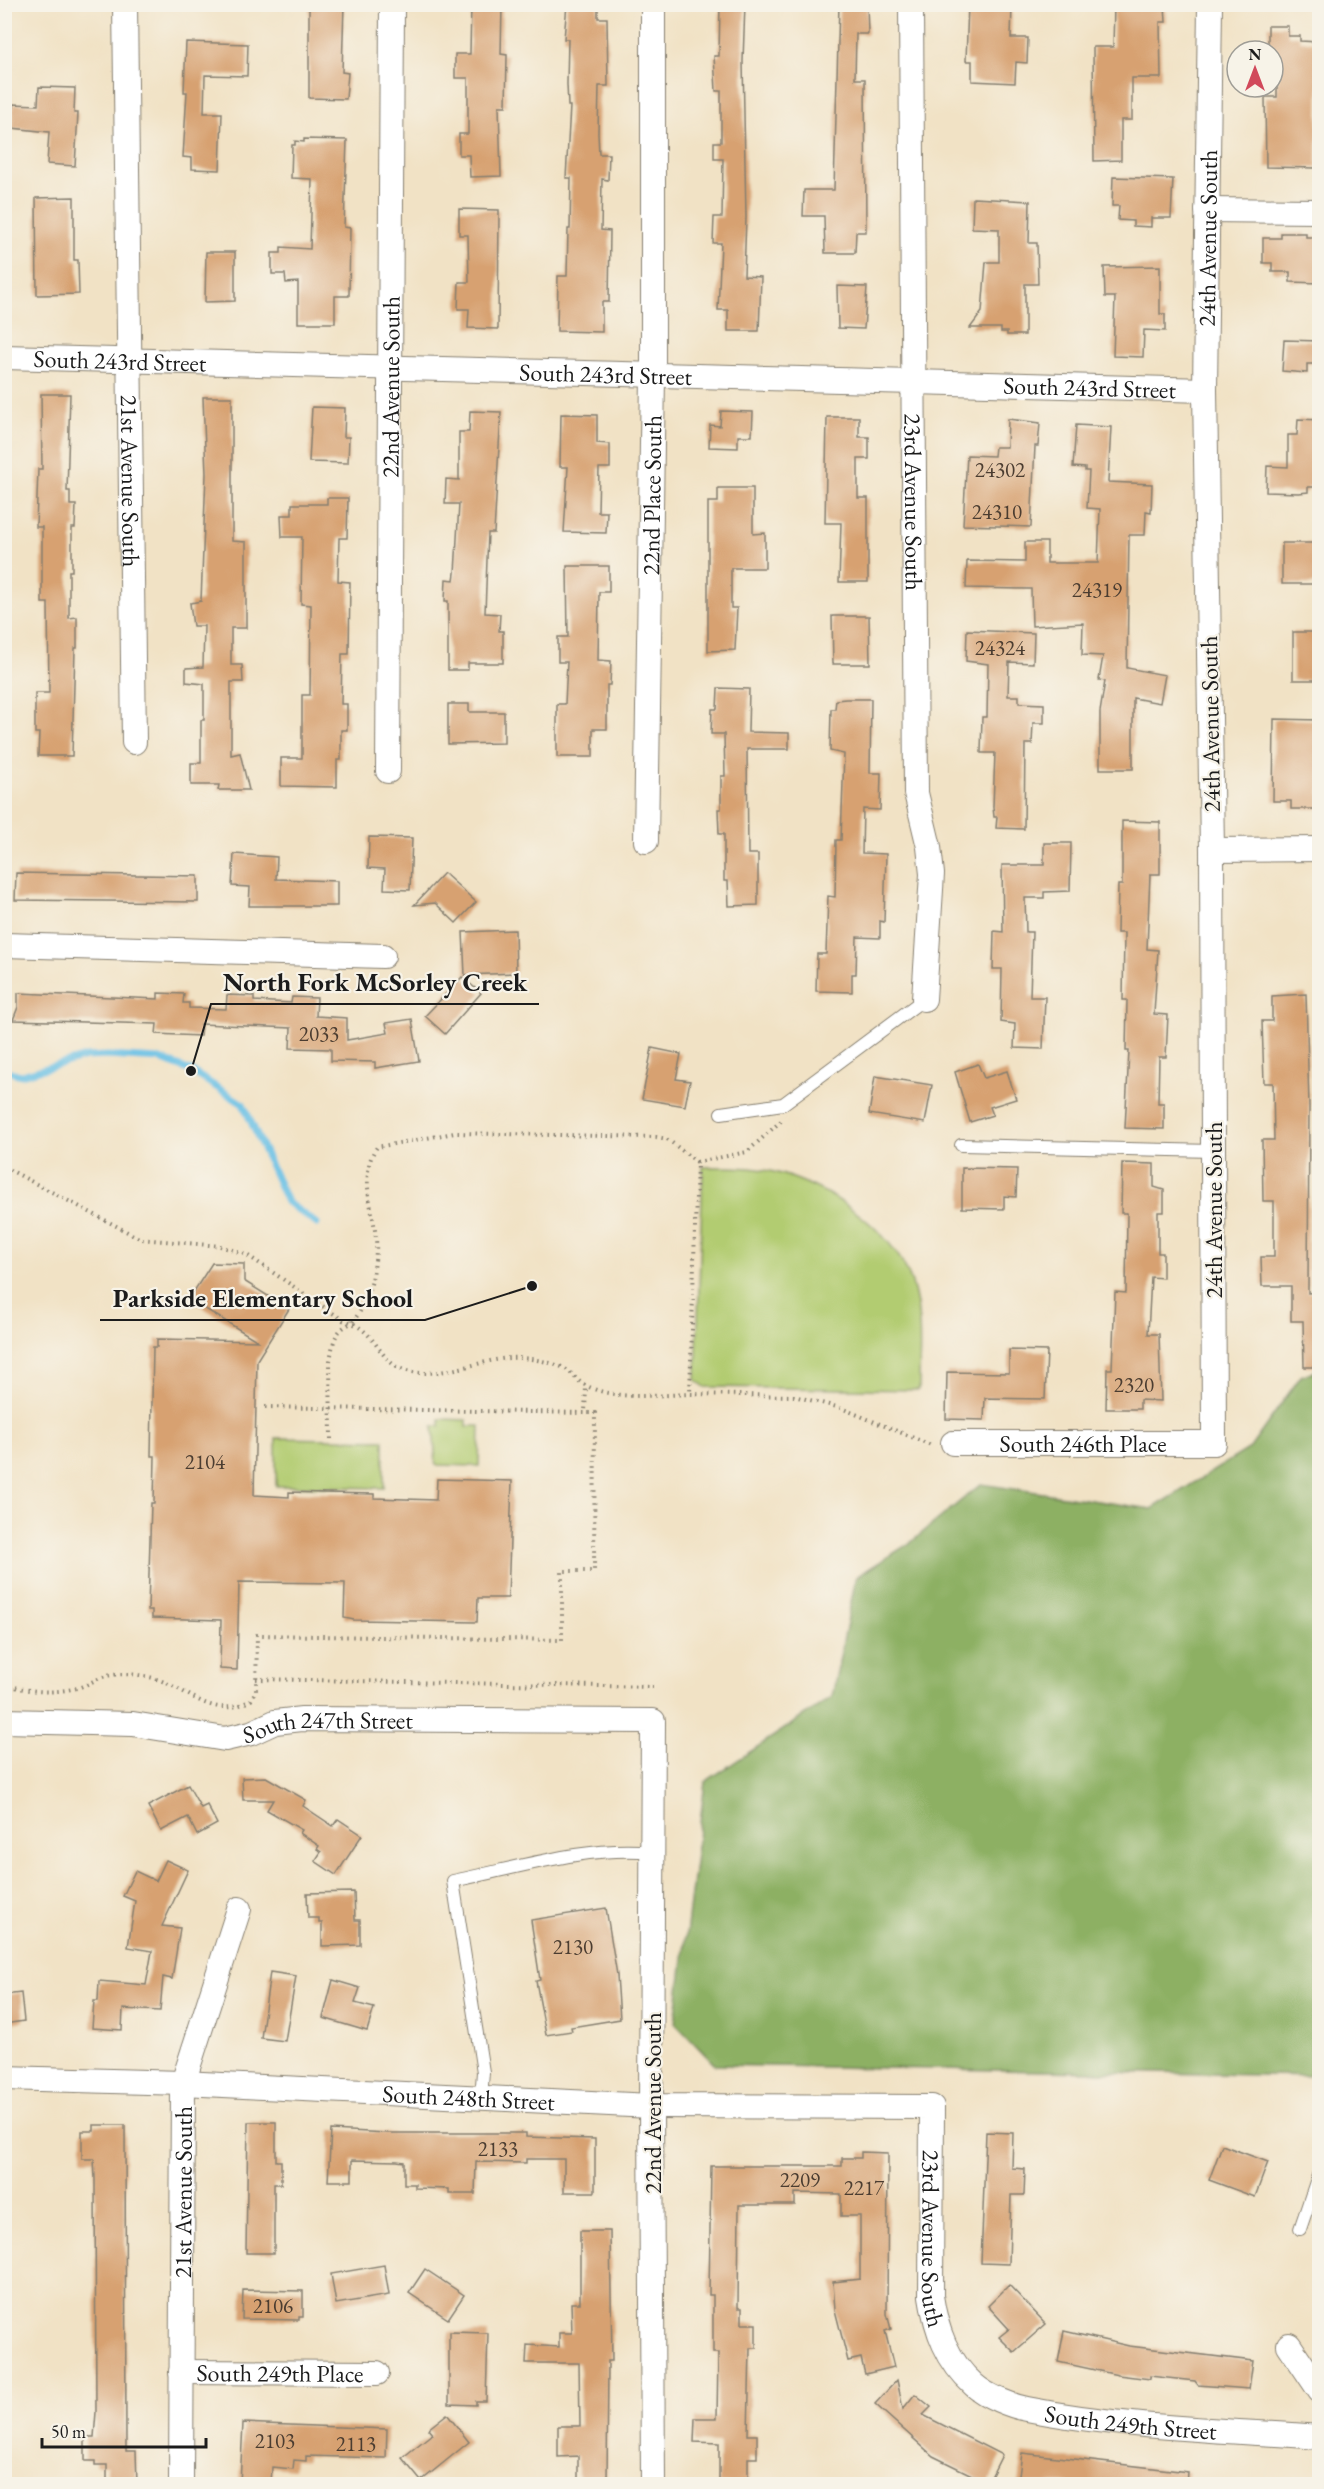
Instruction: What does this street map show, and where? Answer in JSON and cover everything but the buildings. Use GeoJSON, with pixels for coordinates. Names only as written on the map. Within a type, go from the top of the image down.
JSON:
{"type":"FeatureCollection","features":[{"type":"Feature","properties":{"kind":"street","name":"21st Avenue South"},"geometry":{"type":"LineString","coordinates":[[124,4],[134,742]]}},
{"type":"Feature","properties":{"kind":"street","name":"22nd Avenue South"},"geometry":{"type":"LineString","coordinates":[[388,771],[388,366],[392,4]]}},
{"type":"Feature","properties":{"kind":"street","name":"22nd Place South"},"geometry":{"type":"LineString","coordinates":[[646,841],[653,376],[653,4]]}},
{"type":"Feature","properties":{"kind":"street","name":"23rd Avenue South"},"geometry":{"type":"LineString","coordinates":[[911,4],[916,793],[929,847],[932,874],[924,999]]}},
{"type":"Feature","properties":{"kind":"street","name":"24th Avenue South"},"geometry":{"type":"LineString","coordinates":[[1210,4],[1204,390],[1212,850],[1214,1443]]}},
{"type":"Feature","properties":{"kind":"street"},"geometry":{"type":"LineString","coordinates":[[1207,210],[1320,211]]}},
{"type":"Feature","properties":{"kind":"street","name":"South 243rd Street"},"geometry":{"type":"LineString","coordinates":[[4,357],[388,366],[653,376],[914,380],[1204,390]]}},
{"type":"Feature","properties":{"kind":"street"},"geometry":{"type":"LineString","coordinates":[[1212,850],[1320,849]]}},
{"type":"Feature","properties":{"kind":"street"},"geometry":{"type":"LineString","coordinates":[[4,945],[383,956]]}},
{"type":"Feature","properties":{"kind":"street","name":"South 246th Place"},"geometry":{"type":"LineString","coordinates":[[943,1444],[1214,1443]]}},
{"type":"Feature","properties":{"kind":"street","name":"South 247th Street"},"geometry":{"type":"LineString","coordinates":[[4,1720],[133,1724],[225,1739],[251,1733],[275,1722],[302,1719],[653,1721]]}},
{"type":"Feature","properties":{"kind":"street","name":"22nd Avenue South"},"geometry":{"type":"LineString","coordinates":[[653,1721],[651,2106],[653,2484]]}},
{"type":"Feature","properties":{"kind":"street","name":"21st Avenue South"},"geometry":{"type":"LineString","coordinates":[[181,2484],[183,2083],[239,1909]]}},
{"type":"Feature","properties":{"kind":"street","name":"South 248th Street"},"geometry":{"type":"LineString","coordinates":[[4,2078],[183,2083],[651,2106],[932,2107]]}},
{"type":"Feature","properties":{"kind":"street","name":"23rd Avenue South"},"geometry":{"type":"LineString","coordinates":[[932,2107],[931,2296],[935,2322],[956,2366]]}},
{"type":"Feature","properties":{"kind":"street"},"geometry":{"type":"LineString","coordinates":[[1289,2345],[1320,2391]]}},
{"type":"Feature","properties":{"kind":"street","name":"South 249th Street"},"geometry":{"type":"LineString","coordinates":[[956,2366],[975,2386],[1025,2409],[1147,2424],[1320,2437]]}},
{"type":"Feature","properties":{"kind":"street","name":"South 249th Place"},"geometry":{"type":"LineString","coordinates":[[181,2372],[377,2373]]}},
{"type":"Feature","properties":{"kind":"lane"},"geometry":{"type":"LineString","coordinates":[[721,1113],[783,1104],[924,999]]}},
{"type":"Feature","properties":{"kind":"lane"},"geometry":{"type":"LineString","coordinates":[[961,1145],[1213,1151]]}},
{"type":"Feature","properties":{"kind":"lane"},"geometry":{"type":"LineString","coordinates":[[481,2098],[483,2072],[453,1881],[559,1859],[630,1850],[652,1852]]}},
{"type":"Feature","properties":{"kind":"lane"},"geometry":{"type":"LineString","coordinates":[[1300,2229],[1320,2170]]}},
{"type":"Feature","properties":{"kind":"path"},"geometry":{"type":"LineString","coordinates":[[331,1439],[330,1361],[332,1349],[341,1329],[352,1322],[371,1288],[377,1248],[368,1204],[371,1155],[377,1147],[462,1133],[567,1137],[656,1137],[667,1139],[696,1162],[747,1152],[784,1118],[783,1104]]}},
{"type":"Feature","properties":{"kind":"path"},"geometry":{"type":"LineString","coordinates":[[690,1394],[696,1162]]}},
{"type":"Feature","properties":{"kind":"path"},"geometry":{"type":"LineString","coordinates":[[4,1167],[141,1239],[220,1246],[247,1254],[343,1320],[352,1322],[368,1335],[397,1367],[433,1373],[510,1358],[542,1361],[564,1368],[586,1386],[630,1395],[794,1396],[841,1408],[943,1444]]}},
{"type":"Feature","properties":{"kind":"path"},"geometry":{"type":"LineString","coordinates":[[585,1413],[586,1386]]}},
{"type":"Feature","properties":{"kind":"path"},"geometry":{"type":"LineString","coordinates":[[4,1684],[28,1692],[54,1692],[80,1688],[108,1675],[145,1676],[172,1683],[202,1704],[231,1707],[251,1700],[256,1690],[257,1635],[562,1640],[562,1571],[594,1571],[595,1413],[265,1407]]}},
{"type":"Feature","properties":{"kind":"path"},"geometry":{"type":"LineString","coordinates":[[256,1679],[653,1687]]}},
{"type":"Feature","properties":{"kind":"green space"},"geometry":{"type":"Polygon","coordinates":[[[703,1167],[762,1170],[802,1182],[844,1204],[864,1218],[881,1235],[896,1253],[908,1273],[915,1294],[919,1330],[919,1390],[705,1387],[696,1380],[703,1167]]]}},
{"type":"Feature","properties":{"kind":"green space"},"geometry":{"type":"Polygon","coordinates":[[[1319,1370],[1319,2076],[715,2065],[675,2023],[705,1782],[832,1697],[856,1577],[910,1543],[981,1484],[1152,1509],[1250,1448],[1301,1376],[1319,1370]]]}},
{"type":"Feature","properties":{"kind":"green space"},"geometry":{"type":"Polygon","coordinates":[[[440,1419],[467,1420],[467,1426],[480,1426],[479,1466],[436,1465],[433,1426],[440,1426],[440,1419]]]}},
{"type":"Feature","properties":{"kind":"green space"},"geometry":{"type":"Polygon","coordinates":[[[276,1438],[384,1440],[384,1488],[276,1486],[276,1438]]]}},
{"type":"Feature","properties":{"kind":"waterway"},"geometry":{"type":"LineString","coordinates":[[4,1070],[21,1075],[86,1057],[108,1056],[160,1059],[191,1071],[243,1104],[287,1202],[317,1224]]}},
{"type":"Feature","properties":{"kind":"place","name":"North Fork McSorley Creek"},"geometry":{"type":"Point","coordinates":[191,1071]}},
{"type":"Feature","properties":{"kind":"place","name":"Parkside Elementary School"},"geometry":{"type":"Point","coordinates":[532,1286]}}]}
